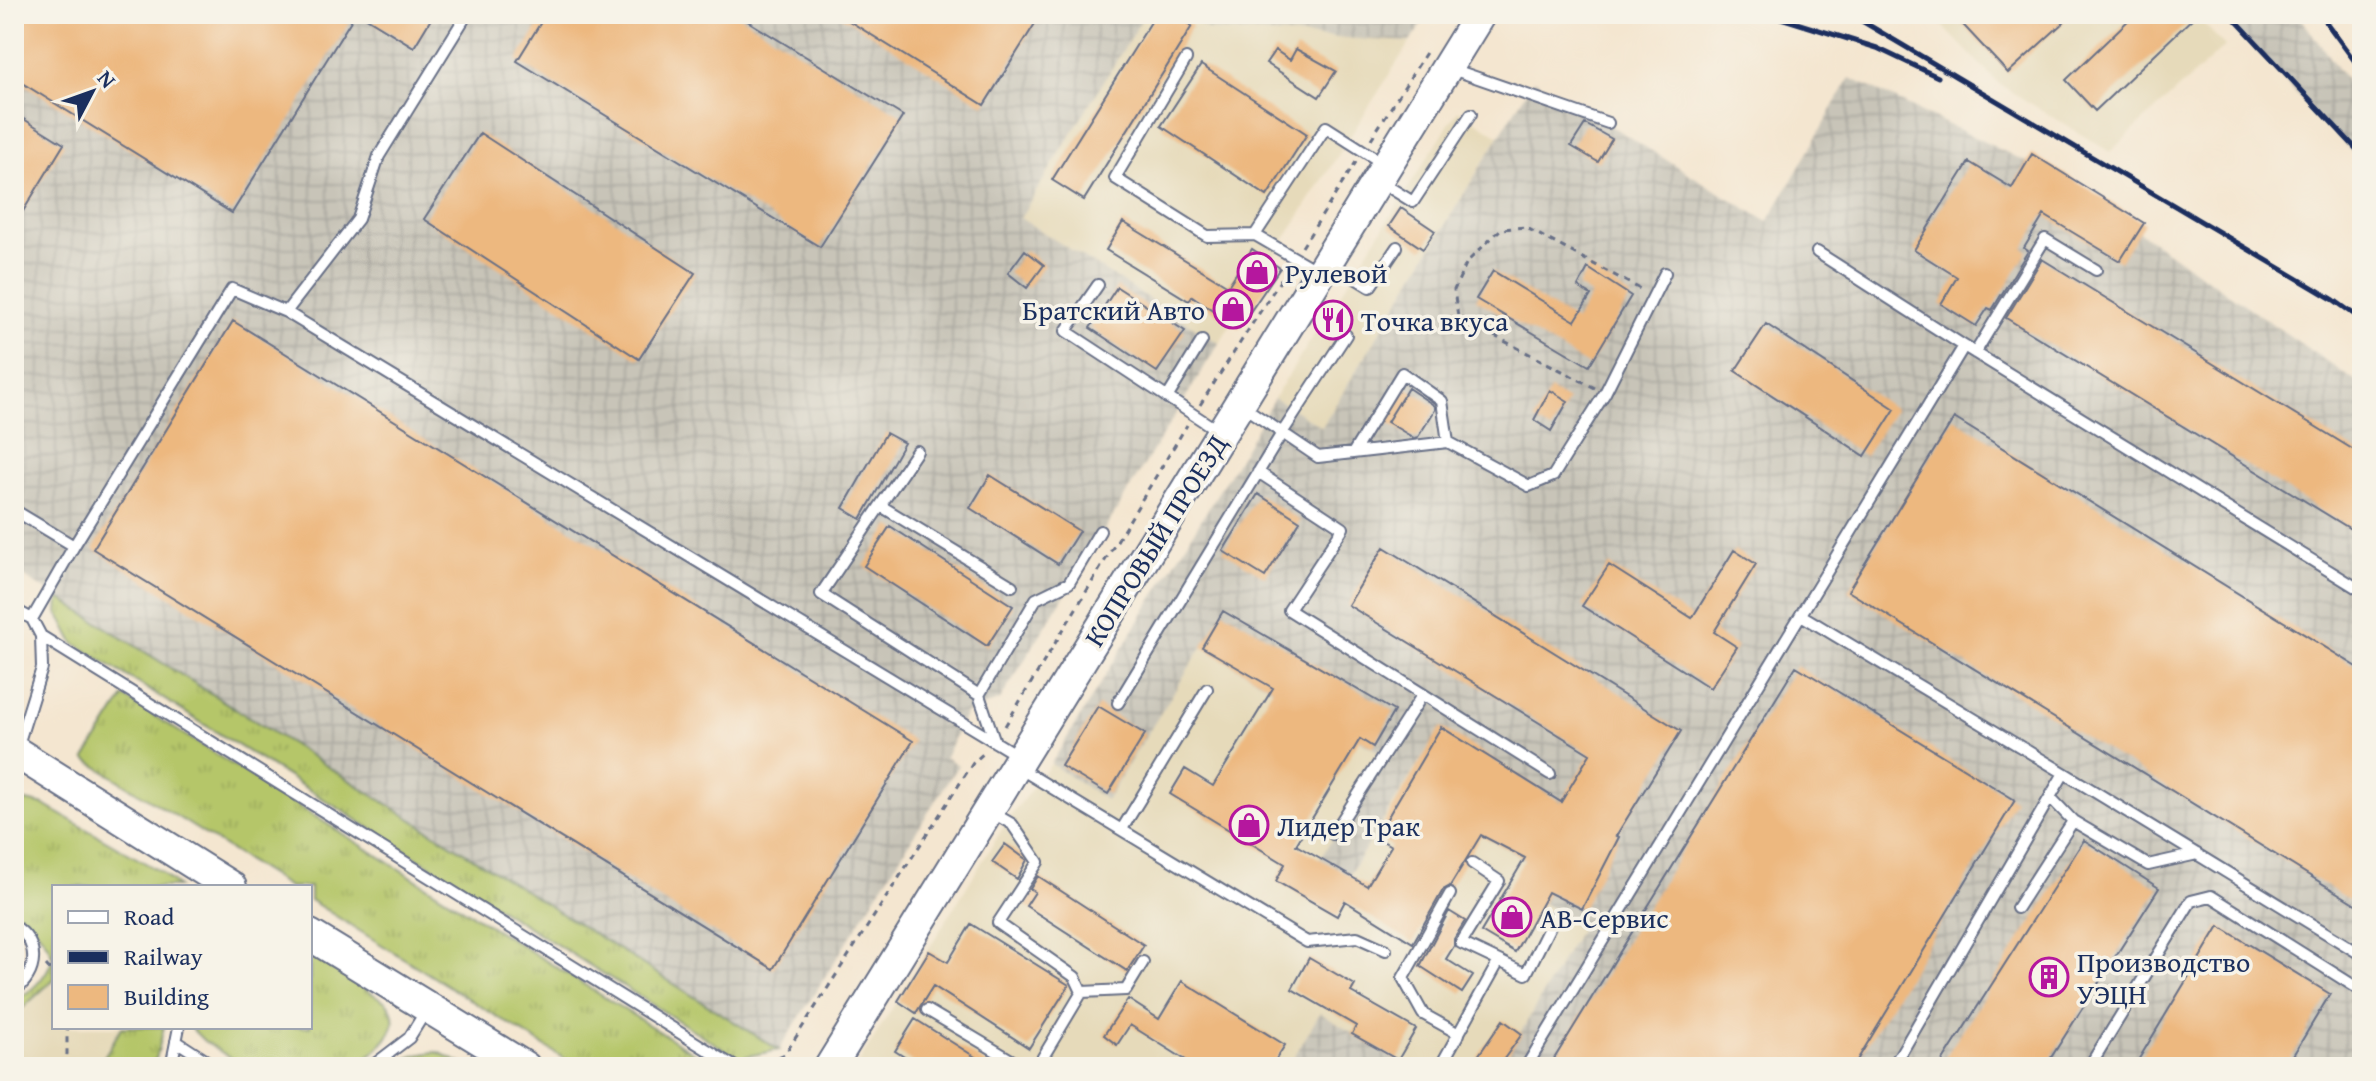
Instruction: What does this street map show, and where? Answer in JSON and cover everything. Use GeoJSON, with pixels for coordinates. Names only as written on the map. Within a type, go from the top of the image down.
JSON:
{"type":"FeatureCollection","features":[{"type":"Feature","properties":{"kind":"main road","name":"КОПРОВЫЙ ПРОЕЗД"},"geometry":{"type":"LineString","coordinates":[[830,1067],[1239,404],[1314,263],[1376,165],[1447,67],[1480,14]]}},
{"type":"Feature","properties":{"kind":"main road"},"geometry":{"type":"LineString","coordinates":[[15,752],[219,884]]}},
{"type":"Feature","properties":{"kind":"main road"},"geometry":{"type":"LineString","coordinates":[[312,936],[525,1067]]}},
{"type":"Feature","properties":{"kind":"lane"},"geometry":{"type":"LineString","coordinates":[[286,312],[358,219],[379,156],[467,14]]}},
{"type":"Feature","properties":{"kind":"lane"},"geometry":{"type":"LineString","coordinates":[[1186,59],[1115,178],[1207,236],[1255,235],[1370,287],[1397,247]]}},
{"type":"Feature","properties":{"kind":"lane"},"geometry":{"type":"LineString","coordinates":[[1447,67],[1608,123]]}},
{"type":"Feature","properties":{"kind":"lane"},"geometry":{"type":"LineString","coordinates":[[1255,235],[1326,127],[1376,165],[1413,202],[1471,114]]}},
{"type":"Feature","properties":{"kind":"lane"},"geometry":{"type":"LineString","coordinates":[[1975,353],[2045,239],[2096,270]]}},
{"type":"Feature","properties":{"kind":"lane"},"geometry":{"type":"LineString","coordinates":[[1817,252],[2362,591]]}},
{"type":"Feature","properties":{"kind":"lane"},"geometry":{"type":"LineString","coordinates":[[1239,404],[1318,457],[1448,442],[1529,486],[1553,476],[1605,393],[1665,273]]}},
{"type":"Feature","properties":{"kind":"lane"},"geometry":{"type":"LineString","coordinates":[[1098,285],[1066,331],[1221,433]]}},
{"type":"Feature","properties":{"kind":"lane"},"geometry":{"type":"LineString","coordinates":[[32,619],[232,289],[286,312],[995,742],[1018,762],[1122,829],[1307,942],[1357,937],[1386,950]]}},
{"type":"Feature","properties":{"kind":"lane"},"geometry":{"type":"LineString","coordinates":[[1118,703],[1282,433],[1346,335]]}},
{"type":"Feature","properties":{"kind":"lane"},"geometry":{"type":"LineString","coordinates":[[1167,398],[1202,341]]}},
{"type":"Feature","properties":{"kind":"lane"},"geometry":{"type":"LineString","coordinates":[[1526,1067],[1964,346]]}},
{"type":"Feature","properties":{"kind":"lane"},"geometry":{"type":"LineString","coordinates":[[1353,453],[1402,373],[1442,401],[1448,442]]}},
{"type":"Feature","properties":{"kind":"lane"},"geometry":{"type":"LineString","coordinates":[[917,451],[821,594],[979,695],[995,742]]}},
{"type":"Feature","properties":{"kind":"lane"},"geometry":{"type":"LineString","coordinates":[[1258,472],[1343,528],[1289,610],[1550,774]]}},
{"type":"Feature","properties":{"kind":"lane"},"geometry":{"type":"LineString","coordinates":[[881,506],[1012,586]]}},
{"type":"Feature","properties":{"kind":"lane"},"geometry":{"type":"LineString","coordinates":[[14,510],[74,546]]}},
{"type":"Feature","properties":{"kind":"lane"},"geometry":{"type":"LineString","coordinates":[[979,695],[1036,599],[1069,583],[1100,531]]}},
{"type":"Feature","properties":{"kind":"lane"},"geometry":{"type":"LineString","coordinates":[[14,609],[32,619],[41,636],[42,668],[15,752]]}},
{"type":"Feature","properties":{"kind":"lane"},"geometry":{"type":"LineString","coordinates":[[1801,615],[2362,955]]}},
{"type":"Feature","properties":{"kind":"lane"},"geometry":{"type":"LineString","coordinates":[[41,636],[735,1067]]}},
{"type":"Feature","properties":{"kind":"lane"},"geometry":{"type":"LineString","coordinates":[[1122,829],[1207,689]]}},
{"type":"Feature","properties":{"kind":"lane"},"geometry":{"type":"LineString","coordinates":[[1333,834],[1423,694]]}},
{"type":"Feature","properties":{"kind":"lane"},"geometry":{"type":"LineString","coordinates":[[1893,1067],[2064,773]]}},
{"type":"Feature","properties":{"kind":"lane"},"geometry":{"type":"LineString","coordinates":[[2050,797],[2073,821],[2148,865],[2197,854]]}},
{"type":"Feature","properties":{"kind":"lane"},"geometry":{"type":"LineString","coordinates":[[988,811],[1012,824],[1038,862],[998,923],[1075,977],[1082,992]]}},
{"type":"Feature","properties":{"kind":"lane"},"geometry":{"type":"LineString","coordinates":[[2017,908],[2073,821]]}},
{"type":"Feature","properties":{"kind":"lane"},"geometry":{"type":"LineString","coordinates":[[1472,863],[1499,881],[1461,943],[1526,974],[1555,916]]}},
{"type":"Feature","properties":{"kind":"lane"},"geometry":{"type":"LineString","coordinates":[[1450,894],[1403,978],[1423,1014],[1459,1034]]}},
{"type":"Feature","properties":{"kind":"lane"},"geometry":{"type":"LineString","coordinates":[[2089,1067],[2191,901],[2211,896],[2362,991]]}},
{"type":"Feature","properties":{"kind":"lane"},"geometry":{"type":"LineString","coordinates":[[14,926],[28,938],[34,962],[31,975],[14,991]]}},
{"type":"Feature","properties":{"kind":"lane"},"geometry":{"type":"LineString","coordinates":[[1440,1067],[1499,961]]}},
{"type":"Feature","properties":{"kind":"lane"},"geometry":{"type":"LineString","coordinates":[[1082,992],[1126,990],[1143,962]]}},
{"type":"Feature","properties":{"kind":"lane"},"geometry":{"type":"LineString","coordinates":[[1037,1067],[1082,992]]}},
{"type":"Feature","properties":{"kind":"lane"},"geometry":{"type":"LineString","coordinates":[[371,1067],[409,1038],[428,1008]]}},
{"type":"Feature","properties":{"kind":"lane"},"geometry":{"type":"LineString","coordinates":[[927,1010],[1023,1067]]}},
{"type":"Feature","properties":{"kind":"lane"},"geometry":{"type":"LineString","coordinates":[[171,1067],[179,1029]]}},
{"type":"Feature","properties":{"kind":"lane"},"geometry":{"type":"LineString","coordinates":[[176,1041],[216,1067]]}},
{"type":"Feature","properties":{"kind":"path"},"geometry":{"type":"LineString","coordinates":[[757,1067],[785,1054],[973,763],[995,742],[1193,415],[1314,263],[1376,165],[1435,39]]}},
{"type":"Feature","properties":{"kind":"path"},"geometry":{"type":"LineString","coordinates":[[1605,393],[1458,317],[1454,290],[1467,262],[1501,229],[1525,227],[1653,295]]}},
{"type":"Feature","properties":{"kind":"path"},"geometry":{"type":"LineString","coordinates":[[65,1067],[67,1029]]}},
{"type":"Feature","properties":{"kind":"shaded area"},"geometry":{"type":"Polygon","coordinates":[[[14,14],[1145,14],[1020,218],[1219,343],[1000,700],[966,713],[945,757],[958,765],[779,1050],[14,570],[14,14]]]}},
{"type":"Feature","properties":{"kind":"shaded area"},"geometry":{"type":"Polygon","coordinates":[[[1145,14],[1185,14],[1209,30],[1410,42],[1219,343],[1020,218],[1145,14]]]}},
{"type":"Feature","properties":{"kind":"shaded area"},"geometry":{"type":"Polygon","coordinates":[[[1185,14],[1428,14],[1410,42],[1208,30],[1185,14]]]}},
{"type":"Feature","properties":{"kind":"shaded area"},"geometry":{"type":"Polygon","coordinates":[[[1931,14],[2194,14],[2225,46],[2110,152],[1999,84],[1931,14]]]}},
{"type":"Feature","properties":{"kind":"shaded area"},"geometry":{"type":"Polygon","coordinates":[[[2221,14],[2298,14],[2362,103],[2362,163],[2221,14]]]}},
{"type":"Feature","properties":{"kind":"shaded area"},"geometry":{"type":"Polygon","coordinates":[[[1850,78],[2064,180],[2362,386],[2362,1067],[1501,1067],[1580,929],[1542,902],[1556,877],[1481,835],[1517,774],[1441,728],[1349,875],[1320,859],[1384,755],[1202,647],[1106,800],[1051,764],[1274,398],[1322,427],[1534,79],[1768,222],[1850,78]]]}},
{"type":"Feature","properties":{"kind":"shaded area"},"geometry":{"type":"Polygon","coordinates":[[[1458,110],[1499,136],[1322,427],[1274,398],[1458,110]]]}},
{"type":"Feature","properties":{"kind":"shaded area"},"geometry":{"type":"Polygon","coordinates":[[[1202,647],[1384,755],[1321,859],[1349,876],[1441,727],[1518,774],[1481,835],[1556,877],[1580,929],[1501,1067],[1472,1067],[1465,1062],[1408,1067],[1320,1013],[1288,1067],[856,1067],[1009,818],[1051,764],[1106,799],[1202,647]]]}},
{"type":"Feature","properties":{"kind":"shaded area"},"geometry":{"type":"Polygon","coordinates":[[[52,982],[52,1029],[120,1029],[97,1067],[14,1067],[14,1017],[52,982]]]}},
{"type":"Feature","properties":{"kind":"shaded area"},"geometry":{"type":"Polygon","coordinates":[[[1320,1013],[1408,1067],[1288,1067],[1320,1013]]]}},
{"type":"Feature","properties":{"kind":"green space"},"geometry":{"type":"Polygon","coordinates":[[[59,598],[779,1050],[738,1058],[74,643],[58,613],[59,598]]]}},
{"type":"Feature","properties":{"kind":"green space"},"geometry":{"type":"Polygon","coordinates":[[[124,697],[716,1067],[578,1067],[312,901],[312,885],[286,885],[85,759],[124,697]]]}},
{"type":"Feature","properties":{"kind":"green space"},"geometry":{"type":"Polygon","coordinates":[[[26,801],[44,805],[161,872],[176,885],[52,885],[52,956],[38,932],[14,913],[14,804],[26,801]]]}},
{"type":"Feature","properties":{"kind":"green space"},"geometry":{"type":"Polygon","coordinates":[[[312,956],[386,1002],[394,1021],[386,1038],[356,1067],[245,1067],[204,1041],[192,1029],[312,1029],[312,956]]]}},
{"type":"Feature","properties":{"kind":"green space"},"geometry":{"type":"Polygon","coordinates":[[[52,960],[52,981],[14,1016],[14,999],[38,983],[52,960]]]}},
{"type":"Feature","properties":{"kind":"green space"},"geometry":{"type":"Polygon","coordinates":[[[121,1029],[164,1029],[156,1059],[150,1063],[143,1062],[140,1067],[98,1067],[121,1029]]]}},
{"type":"Feature","properties":{"kind":"green space"},"geometry":{"type":"Polygon","coordinates":[[[438,1052],[468,1067],[389,1067],[413,1056],[438,1052]]]}},
{"type":"Feature","properties":{"kind":"building"},"geometry":{"type":"Polygon","coordinates":[[[14,14],[355,14],[232,213],[14,78],[14,14]]]}},
{"type":"Feature","properties":{"kind":"building"},"geometry":{"type":"Polygon","coordinates":[[[360,14],[434,14],[414,47],[360,14]]]}},
{"type":"Feature","properties":{"kind":"building"},"geometry":{"type":"Polygon","coordinates":[[[546,14],[736,14],[903,116],[820,247],[517,61],[546,14]]]}},
{"type":"Feature","properties":{"kind":"building"},"geometry":{"type":"Polygon","coordinates":[[[838,14],[1041,14],[984,105],[838,14]]]}},
{"type":"Feature","properties":{"kind":"building"},"geometry":{"type":"Polygon","coordinates":[[[1156,14],[1174,14],[1192,26],[1084,200],[1052,180],[1156,14]]]}},
{"type":"Feature","properties":{"kind":"building"},"geometry":{"type":"Polygon","coordinates":[[[1953,14],[2057,14],[2064,22],[2008,73],[1953,14]]]}},
{"type":"Feature","properties":{"kind":"building"},"geometry":{"type":"Polygon","coordinates":[[[2135,14],[2197,14],[2095,111],[2066,80],[2135,14]]]}},
{"type":"Feature","properties":{"kind":"building"},"geometry":{"type":"Polygon","coordinates":[[[1296,49],[1336,71],[1319,97],[1266,63],[1275,50],[1290,60],[1296,49]]]}},
{"type":"Feature","properties":{"kind":"building"},"geometry":{"type":"Polygon","coordinates":[[[1201,65],[1307,134],[1267,196],[1161,126],[1201,65]]]}},
{"type":"Feature","properties":{"kind":"building"},"geometry":{"type":"Polygon","coordinates":[[[14,113],[64,144],[14,226],[14,113]]]}},
{"type":"Feature","properties":{"kind":"building"},"geometry":{"type":"Polygon","coordinates":[[[1585,124],[1612,139],[1598,162],[1571,146],[1585,124]]]}},
{"type":"Feature","properties":{"kind":"building"},"geometry":{"type":"Polygon","coordinates":[[[480,133],[695,273],[639,359],[424,219],[480,133]]]}},
{"type":"Feature","properties":{"kind":"building"},"geometry":{"type":"Polygon","coordinates":[[[2032,154],[2144,223],[2120,261],[2044,215],[2024,248],[2028,251],[1992,310],[1988,308],[1976,326],[1941,304],[1957,277],[1914,250],[1969,162],[2012,188],[2032,154]]]}},
{"type":"Feature","properties":{"kind":"building"},"geometry":{"type":"Polygon","coordinates":[[[1401,208],[1435,231],[1423,249],[1389,226],[1401,208]]]}},
{"type":"Feature","properties":{"kind":"building"},"geometry":{"type":"Polygon","coordinates":[[[1123,222],[1228,286],[1252,249],[1280,268],[1239,328],[1192,296],[1189,301],[1106,250],[1123,222]]]}},
{"type":"Feature","properties":{"kind":"building"},"geometry":{"type":"Polygon","coordinates":[[[1025,250],[1044,265],[1027,288],[1008,273],[1025,250]]]}},
{"type":"Feature","properties":{"kind":"building"},"geometry":{"type":"Polygon","coordinates":[[[2042,259],[2362,455],[2362,536],[2006,318],[2042,259]]]}},
{"type":"Feature","properties":{"kind":"building"},"geometry":{"type":"Polygon","coordinates":[[[1588,268],[1631,296],[1589,366],[1476,299],[1493,271],[1575,321],[1591,295],[1578,287],[1588,268]]]}},
{"type":"Feature","properties":{"kind":"building"},"geometry":{"type":"Polygon","coordinates":[[[1117,287],[1185,331],[1157,372],[1090,328],[1117,287]]]}},
{"type":"Feature","properties":{"kind":"building","name":"Точка вкуса"},"geometry":{"type":"Polygon","coordinates":[[[1333,303],[1349,313],[1333,337],[1317,327],[1333,303]]]}},
{"type":"Feature","properties":{"kind":"building"},"geometry":{"type":"Polygon","coordinates":[[[233,321],[913,741],[773,969],[93,549],[233,321]]]}},
{"type":"Feature","properties":{"kind":"building"},"geometry":{"type":"Polygon","coordinates":[[[1766,324],[1895,409],[1865,456],[1735,371],[1766,324]]]}},
{"type":"Feature","properties":{"kind":"building"},"geometry":{"type":"Polygon","coordinates":[[[1408,388],[1435,406],[1418,437],[1414,438],[1387,422],[1408,388]]]}},
{"type":"Feature","properties":{"kind":"building"},"geometry":{"type":"Polygon","coordinates":[[[1550,390],[1568,401],[1551,431],[1534,420],[1550,390]]]}},
{"type":"Feature","properties":{"kind":"building"},"geometry":{"type":"Polygon","coordinates":[[[1954,418],[2362,670],[2362,908],[1848,591],[1954,418]]]}},
{"type":"Feature","properties":{"kind":"building"},"geometry":{"type":"Polygon","coordinates":[[[886,433],[904,443],[861,519],[843,508],[886,433]]]}},
{"type":"Feature","properties":{"kind":"building"},"geometry":{"type":"Polygon","coordinates":[[[990,475],[1079,531],[1058,564],[970,508],[990,475]]]}},
{"type":"Feature","properties":{"kind":"building"},"geometry":{"type":"Polygon","coordinates":[[[1258,494],[1300,521],[1265,577],[1223,551],[1258,494]]]}},
{"type":"Feature","properties":{"kind":"building"},"geometry":{"type":"Polygon","coordinates":[[[890,526],[1013,606],[987,646],[864,566],[890,526]]]}},
{"type":"Feature","properties":{"kind":"building"},"geometry":{"type":"Polygon","coordinates":[[[1384,547],[1681,731],[1616,836],[1619,837],[1582,909],[1548,892],[1515,952],[1481,932],[1525,858],[1481,835],[1450,886],[1443,890],[1413,943],[1345,901],[1337,916],[1276,881],[1285,864],[1170,794],[1185,769],[1213,786],[1273,688],[1202,647],[1223,611],[1394,711],[1373,747],[1360,739],[1296,845],[1367,886],[1391,846],[1376,837],[1441,727],[1561,802],[1590,754],[1348,605],[1384,547]]]}},
{"type":"Feature","properties":{"kind":"building"},"geometry":{"type":"Polygon","coordinates":[[[1734,550],[1756,564],[1714,632],[1737,647],[1710,688],[1582,606],[1609,565],[1692,618],[1734,550]]]}},
{"type":"Feature","properties":{"kind":"building"},"geometry":{"type":"Polygon","coordinates":[[[1796,666],[2015,800],[1853,1067],[1549,1067],[1796,666]]]}},
{"type":"Feature","properties":{"kind":"building"},"geometry":{"type":"Polygon","coordinates":[[[1098,706],[1145,734],[1108,794],[1061,766],[1098,706]]]}},
{"type":"Feature","properties":{"kind":"building","name":"Производство УЭЦН"},"geometry":{"type":"Polygon","coordinates":[[[2084,840],[2159,888],[2045,1067],[1939,1067],[2084,840]]]}},
{"type":"Feature","properties":{"kind":"building"},"geometry":{"type":"Polygon","coordinates":[[[1005,844],[1027,860],[1017,879],[992,862],[1005,844]]]}},
{"type":"Feature","properties":{"kind":"building"},"geometry":{"type":"Polygon","coordinates":[[[1038,876],[1144,945],[1127,971],[1026,906],[1035,892],[1030,889],[1038,876]]]}},
{"type":"Feature","properties":{"kind":"building"},"geometry":{"type":"Polygon","coordinates":[[[1449,911],[1465,921],[1446,959],[1473,976],[1462,993],[1420,966],[1449,911]]]}},
{"type":"Feature","properties":{"kind":"building"},"geometry":{"type":"Polygon","coordinates":[[[971,924],[1069,985],[1029,1048],[933,986],[916,1013],[898,1001],[929,951],[948,962],[971,924]]]}},
{"type":"Feature","properties":{"kind":"building"},"geometry":{"type":"Polygon","coordinates":[[[2219,926],[2330,994],[2286,1067],[2134,1067],[2219,926]]]}},
{"type":"Feature","properties":{"kind":"building"},"geometry":{"type":"Polygon","coordinates":[[[1309,958],[1355,985],[1351,992],[1416,1029],[1398,1060],[1352,1034],[1356,1026],[1292,989],[1309,958]]]}},
{"type":"Feature","properties":{"kind":"building"},"geometry":{"type":"Polygon","coordinates":[[[1182,981],[1285,1045],[1271,1067],[1197,1067],[1130,1025],[1117,1045],[1104,1035],[1128,999],[1159,1019],[1182,981]]]}},
{"type":"Feature","properties":{"kind":"building"},"geometry":{"type":"Polygon","coordinates":[[[915,1019],[991,1067],[920,1067],[895,1051],[915,1019]]]}},
{"type":"Feature","properties":{"kind":"building"},"geometry":{"type":"Polygon","coordinates":[[[1503,1020],[1522,1034],[1498,1067],[1494,1067],[1478,1056],[1503,1020]]]}},
{"type":"Feature","properties":{"kind":"railway"},"geometry":{"type":"LineString","coordinates":[[1261,14],[1269,17],[1294,14]]}},
{"type":"Feature","properties":{"kind":"railway"},"geometry":{"type":"LineString","coordinates":[[1768,14],[1877,48],[1938,77]]}},
{"type":"Feature","properties":{"kind":"railway"},"geometry":{"type":"LineString","coordinates":[[1850,14],[2334,300],[2362,320]]}},
{"type":"Feature","properties":{"kind":"railway"},"geometry":{"type":"LineString","coordinates":[[2230,14],[2362,155]]}},
{"type":"Feature","properties":{"kind":"railway"},"geometry":{"type":"LineString","coordinates":[[2320,14],[2362,71]]}},
{"type":"Feature","properties":{"kind":"place","name":"Рулевой"},"geometry":{"type":"Point","coordinates":[1257,272]}},
{"type":"Feature","properties":{"kind":"place","name":"Братский Авто"},"geometry":{"type":"Point","coordinates":[1233,309]}},
{"type":"Feature","properties":{"kind":"place","name":"Точка вкуса"},"geometry":{"type":"Point","coordinates":[1333,320]}},
{"type":"Feature","properties":{"kind":"place","name":"Лидер Трак"},"geometry":{"type":"Point","coordinates":[1249,825]}},
{"type":"Feature","properties":{"kind":"place","name":"АВ-Сервис"},"geometry":{"type":"Point","coordinates":[1512,917]}},
{"type":"Feature","properties":{"kind":"place","name":"Производство УЭЦН"},"geometry":{"type":"Point","coordinates":[2049,977]}}]}
